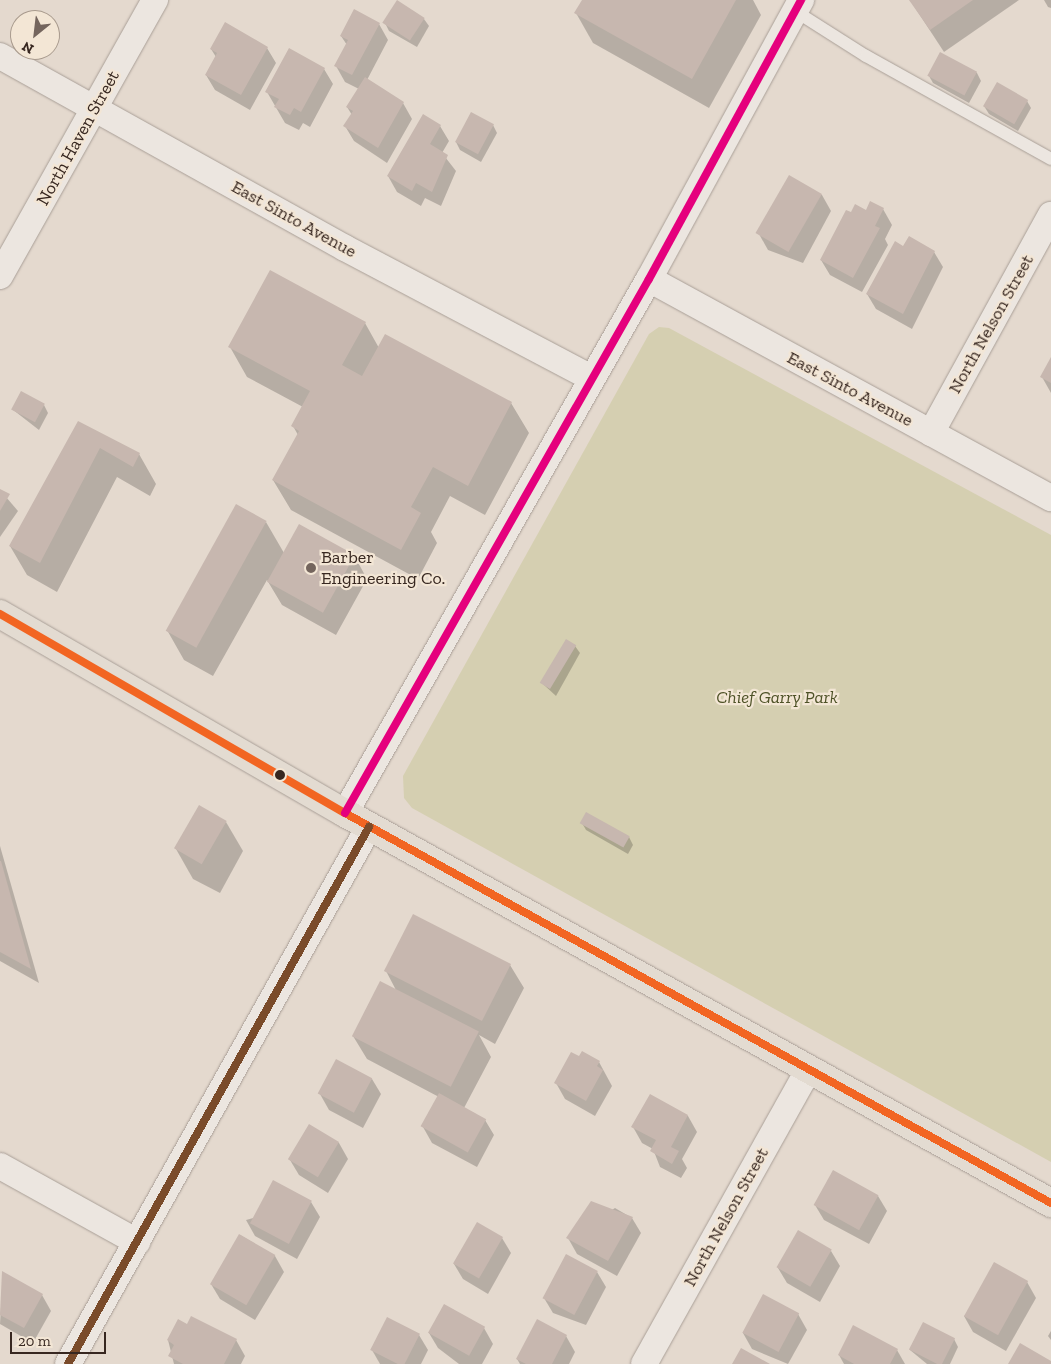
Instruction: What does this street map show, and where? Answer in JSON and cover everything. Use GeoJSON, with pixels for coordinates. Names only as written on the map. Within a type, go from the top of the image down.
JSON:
{"type":"FeatureCollection","features":[{"type":"Feature","properties":{"kind":"main road"},"geometry":{"type":"LineString","coordinates":[[0,614],[369,827],[1051,1203]]}},
{"type":"Feature","properties":{"kind":"street","name":"North Haven Street"},"geometry":{"type":"LineString","coordinates":[[0,276],[155,0]]}},
{"type":"Feature","properties":{"kind":"street"},"geometry":{"type":"LineString","coordinates":[[345,813],[649,279],[798,5]]}},
{"type":"Feature","properties":{"kind":"street","name":"East Sinto Avenue"},"geometry":{"type":"LineString","coordinates":[[0,56],[94,109],[592,378]]}},
{"type":"Feature","properties":{"kind":"street","name":"North Nelson Street"},"geometry":{"type":"LineString","coordinates":[[931,433],[1051,215]]}},
{"type":"Feature","properties":{"kind":"street","name":"East Sinto Avenue"},"geometry":{"type":"LineString","coordinates":[[649,279],[1051,498]]}},
{"type":"Feature","properties":{"kind":"street"},"geometry":{"type":"LineString","coordinates":[[68,1364],[369,827]]}},
{"type":"Feature","properties":{"kind":"street","name":"North Nelson Street"},"geometry":{"type":"LineString","coordinates":[[644,1364],[808,1070]]}},
{"type":"Feature","properties":{"kind":"street"},"geometry":{"type":"LineString","coordinates":[[0,1166],[137,1242]]}},
{"type":"Feature","properties":{"kind":"lane"},"geometry":{"type":"LineString","coordinates":[[798,5],[866,56],[1051,159]]}},
{"type":"Feature","properties":{"kind":"green space","name":"Chief Garry Park"},"geometry":{"type":"Polygon","coordinates":[[[659,327],[669,328],[1051,535],[1051,1162],[412,808],[404,798],[403,776],[649,334],[659,327]]]}},
{"type":"Feature","properties":{"kind":"building"},"geometry":{"type":"Polygon","coordinates":[[[397,0],[425,18],[410,41],[382,23],[397,0]]]}},
{"type":"Feature","properties":{"kind":"building"},"geometry":{"type":"Polygon","coordinates":[[[582,0],[736,0],[692,79],[574,13],[582,0]]]}},
{"type":"Feature","properties":{"kind":"building"},"geometry":{"type":"Polygon","coordinates":[[[909,0],[973,0],[930,30],[909,0]]]}},
{"type":"Feature","properties":{"kind":"building"},"geometry":{"type":"Polygon","coordinates":[[[354,9],[380,23],[352,75],[334,66],[348,40],[340,36],[354,9]]]}},
{"type":"Feature","properties":{"kind":"building"},"geometry":{"type":"Polygon","coordinates":[[[225,22],[268,47],[241,95],[205,75],[217,53],[210,49],[225,22]]]}},
{"type":"Feature","properties":{"kind":"building"},"geometry":{"type":"Polygon","coordinates":[[[289,48],[325,68],[301,112],[294,108],[290,115],[274,107],[279,99],[265,92],[289,48]]]}},
{"type":"Feature","properties":{"kind":"building"},"geometry":{"type":"Polygon","coordinates":[[[940,52],[977,72],[964,96],[927,76],[940,52]]]}},
{"type":"Feature","properties":{"kind":"building"},"geometry":{"type":"Polygon","coordinates":[[[365,77],[404,102],[378,148],[343,126],[353,111],[346,107],[365,77]]]}},
{"type":"Feature","properties":{"kind":"building"},"geometry":{"type":"Polygon","coordinates":[[[997,82],[1028,100],[1014,124],[983,106],[997,82]]]}},
{"type":"Feature","properties":{"kind":"building"},"geometry":{"type":"Polygon","coordinates":[[[471,112],[494,124],[478,154],[455,142],[471,112]]]}},
{"type":"Feature","properties":{"kind":"building"},"geometry":{"type":"Polygon","coordinates":[[[423,114],[441,125],[430,144],[448,155],[432,192],[416,183],[412,191],[387,176],[423,114]]]}},
{"type":"Feature","properties":{"kind":"building"},"geometry":{"type":"Polygon","coordinates":[[[789,175],[822,194],[788,252],[756,233],[789,175]]]}},
{"type":"Feature","properties":{"kind":"building"},"geometry":{"type":"Polygon","coordinates":[[[870,201],[884,208],[875,226],[880,228],[853,278],[820,260],[846,210],[851,212],[855,204],[866,210],[870,201]]]}},
{"type":"Feature","properties":{"kind":"building"},"geometry":{"type":"Polygon","coordinates":[[[909,236],[935,251],[903,314],[866,294],[895,241],[903,246],[909,236]]]}},
{"type":"Feature","properties":{"kind":"building"},"geometry":{"type":"Polygon","coordinates":[[[270,270],[366,322],[342,365],[362,376],[385,334],[512,402],[468,486],[433,467],[411,507],[421,513],[401,550],[272,480],[299,431],[291,426],[310,391],[228,347],[270,270]]]}},
{"type":"Feature","properties":{"kind":"building"},"geometry":{"type":"Polygon","coordinates":[[[1051,357],[1051,383],[1040,377],[1051,357]]]}},
{"type":"Feature","properties":{"kind":"building"},"geometry":{"type":"Polygon","coordinates":[[[21,391],[45,404],[35,422],[11,410],[21,391]]]}},
{"type":"Feature","properties":{"kind":"building"},"geometry":{"type":"Polygon","coordinates":[[[78,421],[140,453],[133,467],[100,448],[40,563],[9,546],[78,421]]]}},
{"type":"Feature","properties":{"kind":"building"},"geometry":{"type":"Polygon","coordinates":[[[0,489],[10,494],[0,511],[0,489]]]}},
{"type":"Feature","properties":{"kind":"building"},"geometry":{"type":"Polygon","coordinates":[[[236,504],[267,521],[196,648],[166,631],[236,504]]]}},
{"type":"Feature","properties":{"kind":"building","name":"Barber Engineering Co."},"geometry":{"type":"Polygon","coordinates":[[[299,524],[355,555],[323,613],[267,582],[299,524]]]}},
{"type":"Feature","properties":{"kind":"building"},"geometry":{"type":"Polygon","coordinates":[[[566,639],[576,645],[550,689],[540,683],[566,639]]]}},
{"type":"Feature","properties":{"kind":"building"},"geometry":{"type":"Polygon","coordinates":[[[199,805],[227,821],[202,864],[174,848],[199,805]]]}},
{"type":"Feature","properties":{"kind":"building"},"geometry":{"type":"Polygon","coordinates":[[[586,812],[630,836],[623,848],[580,823],[586,812]]]}},
{"type":"Feature","properties":{"kind":"building"},"geometry":{"type":"Polygon","coordinates":[[[1,861],[31,969],[0,952],[1,861]]]}},
{"type":"Feature","properties":{"kind":"building"},"geometry":{"type":"Polygon","coordinates":[[[413,914],[511,964],[482,1021],[384,971],[413,914]]]}},
{"type":"Feature","properties":{"kind":"building"},"geometry":{"type":"Polygon","coordinates":[[[380,981],[479,1031],[451,1087],[352,1036],[380,981]]]}},
{"type":"Feature","properties":{"kind":"building"},"geometry":{"type":"Polygon","coordinates":[[[582,1051],[600,1061],[597,1066],[603,1070],[586,1101],[554,1083],[571,1052],[579,1056],[582,1051]]]}},
{"type":"Feature","properties":{"kind":"building"},"geometry":{"type":"Polygon","coordinates":[[[336,1059],[372,1078],[354,1113],[318,1093],[336,1059]]]}},
{"type":"Feature","properties":{"kind":"building"},"geometry":{"type":"Polygon","coordinates":[[[439,1093],[486,1119],[468,1152],[421,1126],[439,1093]]]}},
{"type":"Feature","properties":{"kind":"building"},"geometry":{"type":"Polygon","coordinates":[[[650,1094],[688,1115],[671,1147],[679,1151],[672,1164],[650,1151],[656,1140],[631,1127],[650,1094]]]}},
{"type":"Feature","properties":{"kind":"building"},"geometry":{"type":"Polygon","coordinates":[[[309,1124],[339,1142],[318,1177],[288,1159],[309,1124]]]}},
{"type":"Feature","properties":{"kind":"building"},"geometry":{"type":"Polygon","coordinates":[[[833,1170],[878,1195],[859,1230],[814,1205],[833,1170]]]}},
{"type":"Feature","properties":{"kind":"building"},"geometry":{"type":"Polygon","coordinates":[[[273,1180],[312,1201],[289,1244],[250,1223],[273,1180]]]}},
{"type":"Feature","properties":{"kind":"building"},"geometry":{"type":"Polygon","coordinates":[[[591,1201],[633,1217],[608,1261],[566,1238],[591,1201]]]}},
{"type":"Feature","properties":{"kind":"building"},"geometry":{"type":"Polygon","coordinates":[[[477,1222],[503,1237],[479,1279],[453,1264],[477,1222]]]}},
{"type":"Feature","properties":{"kind":"building"},"geometry":{"type":"Polygon","coordinates":[[[798,1230],[832,1250],[810,1287],[776,1267],[798,1230]]]}},
{"type":"Feature","properties":{"kind":"building"},"geometry":{"type":"Polygon","coordinates":[[[239,1234],[275,1255],[246,1305],[210,1284],[239,1234]]]}},
{"type":"Feature","properties":{"kind":"building"},"geometry":{"type":"Polygon","coordinates":[[[566,1254],[598,1271],[574,1315],[543,1298],[566,1254]]]}},
{"type":"Feature","properties":{"kind":"building"},"geometry":{"type":"Polygon","coordinates":[[[994,1262],[1028,1281],[998,1335],[964,1316],[994,1262]]]}},
{"type":"Feature","properties":{"kind":"building"},"geometry":{"type":"Polygon","coordinates":[[[2,1271],[43,1294],[24,1328],[0,1315],[2,1271]]]}},
{"type":"Feature","properties":{"kind":"building"},"geometry":{"type":"Polygon","coordinates":[[[763,1294],[799,1313],[779,1352],[742,1333],[763,1294]]]}},
{"type":"Feature","properties":{"kind":"building"},"geometry":{"type":"Polygon","coordinates":[[[444,1304],[485,1327],[469,1356],[428,1333],[444,1304]]]}},
{"type":"Feature","properties":{"kind":"building"},"geometry":{"type":"Polygon","coordinates":[[[191,1316],[237,1339],[224,1364],[183,1364],[168,1356],[174,1345],[167,1340],[178,1319],[187,1324],[191,1316]]]}},
{"type":"Feature","properties":{"kind":"building"},"geometry":{"type":"Polygon","coordinates":[[[387,1317],[420,1334],[405,1364],[398,1364],[370,1350],[387,1317]]]}},
{"type":"Feature","properties":{"kind":"building"},"geometry":{"type":"Polygon","coordinates":[[[537,1319],[567,1335],[552,1364],[526,1364],[516,1359],[537,1319]]]}},
{"type":"Feature","properties":{"kind":"building"},"geometry":{"type":"Polygon","coordinates":[[[923,1322],[955,1338],[942,1364],[937,1364],[909,1350],[923,1322]]]}},
{"type":"Feature","properties":{"kind":"building"},"geometry":{"type":"Polygon","coordinates":[[[853,1325],[898,1349],[890,1364],[854,1364],[838,1355],[853,1325]]]}},
{"type":"Feature","properties":{"kind":"building"},"geometry":{"type":"Polygon","coordinates":[[[1020,1343],[1051,1361],[1051,1364],[1008,1364],[1020,1343]]]}},
{"type":"Feature","properties":{"kind":"building"},"geometry":{"type":"Polygon","coordinates":[[[741,1348],[770,1364],[732,1364],[741,1348]]]}},
{"type":"Feature","properties":{"kind":"transit line"},"geometry":{"type":"LineString","coordinates":[[345,813],[649,279],[801,0]]}},
{"type":"Feature","properties":{"kind":"transit line"},"geometry":{"type":"LineString","coordinates":[[0,614],[345,813],[1051,1203]]}},
{"type":"Feature","properties":{"kind":"transit line"},"geometry":{"type":"LineString","coordinates":[[68,1364],[369,827]]}},
{"type":"Feature","properties":{"kind":"place","name":"Barber Engineering Co."},"geometry":{"type":"Point","coordinates":[311,568]}}]}
